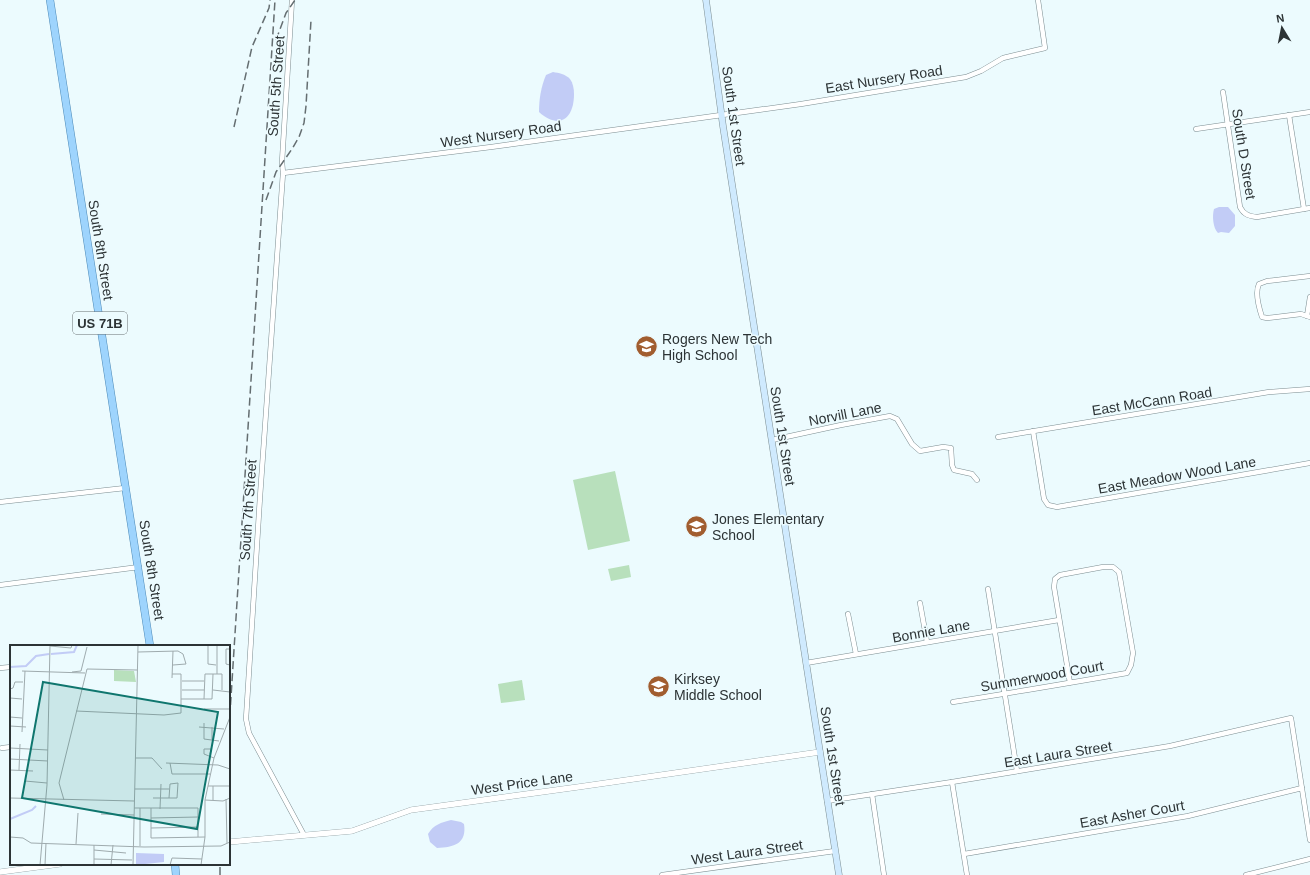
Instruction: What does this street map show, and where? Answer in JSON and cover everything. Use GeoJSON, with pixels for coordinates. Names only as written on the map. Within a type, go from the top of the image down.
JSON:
{"type":"FeatureCollection","features":[{"type":"Feature","properties":{"kind":"main road","name":"South 8th Street"},"geometry":{"type":"LineString","coordinates":[[50,0],[125,488],[139,567],[150,645]]}},
{"type":"Feature","properties":{"kind":"main road","name":"South 1st Street"},"geometry":{"type":"LineString","coordinates":[[706,0],[721,114],[839,875]]}},
{"type":"Feature","properties":{"kind":"main road"},"geometry":{"type":"LineString","coordinates":[[175,865],[176,875]]}},
{"type":"Feature","properties":{"kind":"street","name":"South 5th Street"},"geometry":{"type":"LineString","coordinates":[[283,173],[282,162],[292,0]]}},
{"type":"Feature","properties":{"kind":"street","name":"East Nursery Road"},"geometry":{"type":"LineString","coordinates":[[721,114],[801,104],[966,77],[981,71],[1003,58],[1045,48],[1038,0]]}},
{"type":"Feature","properties":{"kind":"street","name":"South D Street"},"geometry":{"type":"LineString","coordinates":[[1223,92],[1240,207],[1243,213],[1250,217],[1257,217],[1304,209]]}},
{"type":"Feature","properties":{"kind":"street"},"geometry":{"type":"LineString","coordinates":[[1196,129],[1310,112]]}},
{"type":"Feature","properties":{"kind":"street","name":"West Nursery Road"},"geometry":{"type":"LineString","coordinates":[[283,173],[504,145],[721,114]]}},
{"type":"Feature","properties":{"kind":"street"},"geometry":{"type":"LineString","coordinates":[[1289,115],[1304,209],[1310,208]]}},
{"type":"Feature","properties":{"kind":"street","name":"South 7th Street"},"geometry":{"type":"LineString","coordinates":[[283,173],[246,719],[249,733],[304,835]]}},
{"type":"Feature","properties":{"kind":"street"},"geometry":{"type":"LineString","coordinates":[[1310,276],[1267,281],[1257,287],[1260,311],[1262,317],[1267,318],[1301,314],[1309,316],[1310,297]]}},
{"type":"Feature","properties":{"kind":"street","name":"East McCann Road"},"geometry":{"type":"LineString","coordinates":[[998,437],[1269,392],[1310,388]]}},
{"type":"Feature","properties":{"kind":"street","name":"Norvill Lane"},"geometry":{"type":"LineString","coordinates":[[772,440],[890,416],[897,419],[912,444],[920,451],[943,447],[951,448],[954,470],[972,474],[977,480]]}},
{"type":"Feature","properties":{"kind":"street","name":"East Meadow Wood Lane"},"geometry":{"type":"LineString","coordinates":[[1033,431],[1044,498],[1048,505],[1057,507],[1310,463]]}},
{"type":"Feature","properties":{"kind":"street"},"geometry":{"type":"LineString","coordinates":[[0,502],[125,488]]}},
{"type":"Feature","properties":{"kind":"street"},"geometry":{"type":"LineString","coordinates":[[0,585],[139,567]]}},
{"type":"Feature","properties":{"kind":"street","name":"Summerwood Court"},"geometry":{"type":"LineString","coordinates":[[953,702],[1127,673],[1131,665],[1133,653],[1119,572],[1113,567],[1103,567],[1060,575],[1055,580],[1054,587],[1059,620]]}},
{"type":"Feature","properties":{"kind":"street"},"geometry":{"type":"LineString","coordinates":[[988,589],[1017,772]]}},
{"type":"Feature","properties":{"kind":"street"},"geometry":{"type":"LineString","coordinates":[[920,603],[927,642]]}},
{"type":"Feature","properties":{"kind":"street"},"geometry":{"type":"LineString","coordinates":[[848,614],[856,654]]}},
{"type":"Feature","properties":{"kind":"street"},"geometry":{"type":"LineString","coordinates":[[1059,620],[1070,683]]}},
{"type":"Feature","properties":{"kind":"street","name":"Bonnie Lane"},"geometry":{"type":"LineString","coordinates":[[806,663],[1059,620]]}},
{"type":"Feature","properties":{"kind":"street"},"geometry":{"type":"LineString","coordinates":[[0,668],[10,667]]}},
{"type":"Feature","properties":{"kind":"street","name":"East Laura Street"},"geometry":{"type":"LineString","coordinates":[[827,800],[1017,772],[1170,746],[1291,718],[1302,788]]}},
{"type":"Feature","properties":{"kind":"street"},"geometry":{"type":"LineString","coordinates":[[2,748],[10,747]]}},
{"type":"Feature","properties":{"kind":"street","name":"West Price Lane"},"geometry":{"type":"LineString","coordinates":[[230,842],[352,831],[411,810],[578,788],[820,752]]}},
{"type":"Feature","properties":{"kind":"street"},"geometry":{"type":"LineString","coordinates":[[952,782],[967,875]]}},
{"type":"Feature","properties":{"kind":"street"},"geometry":{"type":"LineString","coordinates":[[1302,788],[1310,840]]}},
{"type":"Feature","properties":{"kind":"street","name":"East Asher Court"},"geometry":{"type":"LineString","coordinates":[[964,854],[1188,816],[1302,788]]}},
{"type":"Feature","properties":{"kind":"street"},"geometry":{"type":"LineString","coordinates":[[872,794],[884,875]]}},
{"type":"Feature","properties":{"kind":"street","name":"West Laura Street"},"geometry":{"type":"LineString","coordinates":[[662,875],[835,851]]}},
{"type":"Feature","properties":{"kind":"street"},"geometry":{"type":"LineString","coordinates":[[1246,875],[1310,859]]}},
{"type":"Feature","properties":{"kind":"street"},"geometry":{"type":"LineString","coordinates":[[0,872],[52,865]]}},
{"type":"Feature","properties":{"kind":"green space"},"geometry":{"type":"Polygon","coordinates":[[[615,471],[630,541],[588,550],[573,480],[615,471]]]}},
{"type":"Feature","properties":{"kind":"green space"},"geometry":{"type":"Polygon","coordinates":[[[629,565],[631,577],[611,581],[608,569],[629,565]]]}},
{"type":"Feature","properties":{"kind":"green space"},"geometry":{"type":"Polygon","coordinates":[[[522,680],[525,700],[501,703],[498,684],[522,680]]]}},
{"type":"Feature","properties":{"kind":"water"},"geometry":{"type":"Polygon","coordinates":[[[553,72],[568,77],[572,82],[574,90],[571,110],[564,119],[559,121],[546,117],[539,112],[539,102],[544,80],[546,75],[553,72]]]}},
{"type":"Feature","properties":{"kind":"water"},"geometry":{"type":"Polygon","coordinates":[[[1219,207],[1228,207],[1235,215],[1235,226],[1229,233],[1218,233],[1215,228],[1213,222],[1213,212],[1214,209],[1219,207]]]}},
{"type":"Feature","properties":{"kind":"water"},"geometry":{"type":"Polygon","coordinates":[[[451,820],[464,824],[464,831],[461,840],[449,847],[437,848],[430,842],[428,834],[435,826],[451,820]]]}},
{"type":"Feature","properties":{"kind":"railway"},"geometry":{"type":"LineString","coordinates":[[234,127],[252,47],[269,8],[270,0]]}},
{"type":"Feature","properties":{"kind":"railway"},"geometry":{"type":"LineString","coordinates":[[230,713],[275,0]]}},
{"type":"Feature","properties":{"kind":"railway"},"geometry":{"type":"LineString","coordinates":[[276,40],[286,13],[295,0]]}},
{"type":"Feature","properties":{"kind":"railway"},"geometry":{"type":"LineString","coordinates":[[266,200],[276,172],[299,137],[304,123],[311,20]]}},
{"type":"Feature","properties":{"kind":"railway"},"geometry":{"type":"LineString","coordinates":[[220,865],[220,875]]}},
{"type":"Feature","properties":{"kind":"place","name":"Rogers New Tech High School"},"geometry":{"type":"Point","coordinates":[647,347]}},
{"type":"Feature","properties":{"kind":"place","name":"Jones Elementary School"},"geometry":{"type":"Point","coordinates":[696,527]}},
{"type":"Feature","properties":{"kind":"place","name":"Kirksey Middle School"},"geometry":{"type":"Point","coordinates":[659,687]}}]}
